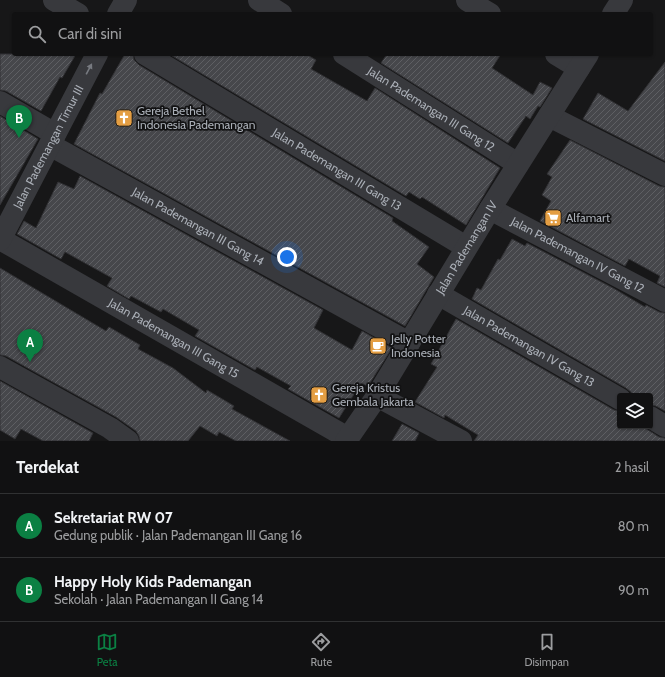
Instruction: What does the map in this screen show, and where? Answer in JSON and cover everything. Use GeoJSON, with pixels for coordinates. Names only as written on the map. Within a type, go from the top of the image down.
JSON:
{"type":"FeatureCollection","features":[{"type":"Feature","properties":{"kind":"street"},"geometry":{"type":"LineString","coordinates":[[54,0],[75,12]]}},
{"type":"Feature","properties":{"kind":"street"},"geometry":{"type":"LineString","coordinates":[[119,12],[126,0]]}},
{"type":"Feature","properties":{"kind":"street"},"geometry":{"type":"LineString","coordinates":[[258,0],[278,12]]}},
{"type":"Feature","properties":{"kind":"street"},"geometry":{"type":"LineString","coordinates":[[467,0],[487,12]]}},
{"type":"Feature","properties":{"kind":"street"},"geometry":{"type":"LineString","coordinates":[[614,12],[622,0]]}},
{"type":"Feature","properties":{"kind":"street","name":"Jalan Pademangan Timur III"},"geometry":{"type":"LineString","coordinates":[[0,240],[96,56]]}},
{"type":"Feature","properties":{"kind":"street","name":"Jalan Pademangan III Gang 13"},"geometry":{"type":"LineString","coordinates":[[148,56],[466,247]]}},
{"type":"Feature","properties":{"kind":"street","name":"Jalan Pademangan III Gang 12"},"geometry":{"type":"LineString","coordinates":[[347,56],[518,164]]}},
{"type":"Feature","properties":{"kind":"street"},"geometry":{"type":"LineString","coordinates":[[564,56],[584,61]]}},
{"type":"Feature","properties":{"kind":"street","name":"Jalan Pademangan IV"},"geometry":{"type":"LineString","coordinates":[[347,439],[377,396],[490,208],[584,61]]}},
{"type":"Feature","properties":{"kind":"street","name":"Jalan Pademangan III Gang 14"},"geometry":{"type":"LineString","coordinates":[[0,102],[52,140],[409,343]]}},
{"type":"Feature","properties":{"kind":"street"},"geometry":{"type":"LineString","coordinates":[[549,116],[665,175]]}},
{"type":"Feature","properties":{"kind":"street","name":"Jalan Pademangan IV Gang 12"},"geometry":{"type":"LineString","coordinates":[[490,208],[665,301]]}},
{"type":"Feature","properties":{"kind":"street","name":"Jalan Pademangan III Gang 15"},"geometry":{"type":"LineString","coordinates":[[0,240],[347,439]]}},
{"type":"Feature","properties":{"kind":"street","name":"Jalan Pademangan IV Gang 13"},"geometry":{"type":"LineString","coordinates":[[438,294],[617,398]]}},
{"type":"Feature","properties":{"kind":"street"},"geometry":{"type":"LineString","coordinates":[[0,367],[110,428],[128,441]]}},
{"type":"Feature","properties":{"kind":"street"},"geometry":{"type":"LineString","coordinates":[[377,396],[461,441]]}},
{"type":"Feature","properties":{"kind":"street"},"geometry":{"type":"LineString","coordinates":[[653,419],[665,426]]}},
{"type":"Feature","properties":{"kind":"building"},"geometry":{"type":"Polygon","coordinates":[[[0,54],[12,54],[12,56],[75,56],[62,78],[60,77],[41,111],[6,91],[0,90],[0,54]]]}},
{"type":"Feature","properties":{"kind":"building"},"geometry":{"type":"Polygon","coordinates":[[[124,56],[133,56],[134,60],[139,65],[393,218],[392,221],[429,247],[417,264],[434,277],[405,326],[74,144],[100,93],[102,94],[124,56]]]}},
{"type":"Feature","properties":{"kind":"building"},"geometry":{"type":"Polygon","coordinates":[[[172,56],[309,56],[316,60],[311,69],[367,101],[375,88],[500,168],[466,225],[422,197],[420,199],[409,192],[406,196],[172,56]]]}},
{"type":"Feature","properties":{"kind":"building"},"geometry":{"type":"Polygon","coordinates":[[[386,56],[500,56],[492,68],[533,95],[540,82],[552,88],[540,107],[538,106],[530,119],[526,116],[508,143],[381,63],[386,56]]]}},
{"type":"Feature","properties":{"kind":"building"},"geometry":{"type":"Polygon","coordinates":[[[665,62],[665,161],[583,119],[598,93],[628,111],[665,62]]]}},
{"type":"Feature","properties":{"kind":"building"},"geometry":{"type":"Polygon","coordinates":[[[0,116],[38,139],[0,205],[0,116]]]}},
{"type":"Feature","properties":{"kind":"building"},"geometry":{"type":"Polygon","coordinates":[[[570,140],[659,186],[665,187],[665,287],[657,283],[660,276],[629,259],[625,266],[540,221],[551,201],[542,195],[552,177],[547,174],[570,140]]]}},
{"type":"Feature","properties":{"kind":"building"},"geometry":{"type":"Polygon","coordinates":[[[80,176],[323,310],[314,328],[352,350],[362,331],[392,348],[368,386],[361,383],[339,418],[288,389],[291,386],[257,367],[255,370],[195,336],[199,330],[163,309],[161,312],[131,296],[129,299],[107,286],[112,278],[65,252],[61,259],[17,234],[24,221],[36,228],[58,182],[74,189],[80,176]]]}},
{"type":"Feature","properties":{"kind":"building"},"geometry":{"type":"Polygon","coordinates":[[[512,239],[525,246],[527,243],[613,288],[645,307],[646,305],[659,312],[665,313],[665,411],[653,406],[653,393],[631,393],[626,388],[472,299],[477,288],[481,290],[498,259],[500,260],[512,239]]]}},
{"type":"Feature","properties":{"kind":"building"},"geometry":{"type":"Polygon","coordinates":[[[0,268],[106,331],[109,327],[140,345],[138,349],[173,368],[206,393],[207,390],[234,406],[232,409],[290,441],[236,441],[219,432],[217,436],[200,426],[188,441],[140,441],[136,431],[116,417],[6,356],[0,355],[0,268]]]}},
{"type":"Feature","properties":{"kind":"building"},"geometry":{"type":"Polygon","coordinates":[[[456,319],[617,410],[617,429],[647,429],[659,437],[665,438],[665,441],[474,441],[478,435],[445,415],[444,418],[415,402],[437,367],[431,364],[456,319]]]}},
{"type":"Feature","properties":{"kind":"building"},"geometry":{"type":"Polygon","coordinates":[[[0,381],[93,433],[89,441],[43,441],[21,429],[15,439],[0,430],[0,381]]]}},
{"type":"Feature","properties":{"kind":"building"},"geometry":{"type":"Polygon","coordinates":[[[402,424],[419,433],[415,441],[392,441],[402,424]]]}},
{"type":"Feature","properties":{"kind":"place","name":"Gereja Bethel Indonesia Pademangan"},"geometry":{"type":"Point","coordinates":[124,118]}},
{"type":"Feature","properties":{"kind":"place","name":"Happy Holy Kids Pademangan"},"geometry":{"type":"Point","coordinates":[19,138]}},
{"type":"Feature","properties":{"kind":"place","name":"Alfamart"},"geometry":{"type":"Point","coordinates":[553,218]}},
{"type":"Feature","properties":{"kind":"place","name":"Jelly Potter Indonesia"},"geometry":{"type":"Point","coordinates":[378,346]}},
{"type":"Feature","properties":{"kind":"place","name":"Sekretariat RW 07"},"geometry":{"type":"Point","coordinates":[30,362]}},
{"type":"Feature","properties":{"kind":"place","name":"Gereja Kristus Gembala Jakarta"},"geometry":{"type":"Point","coordinates":[319,395]}}]}
